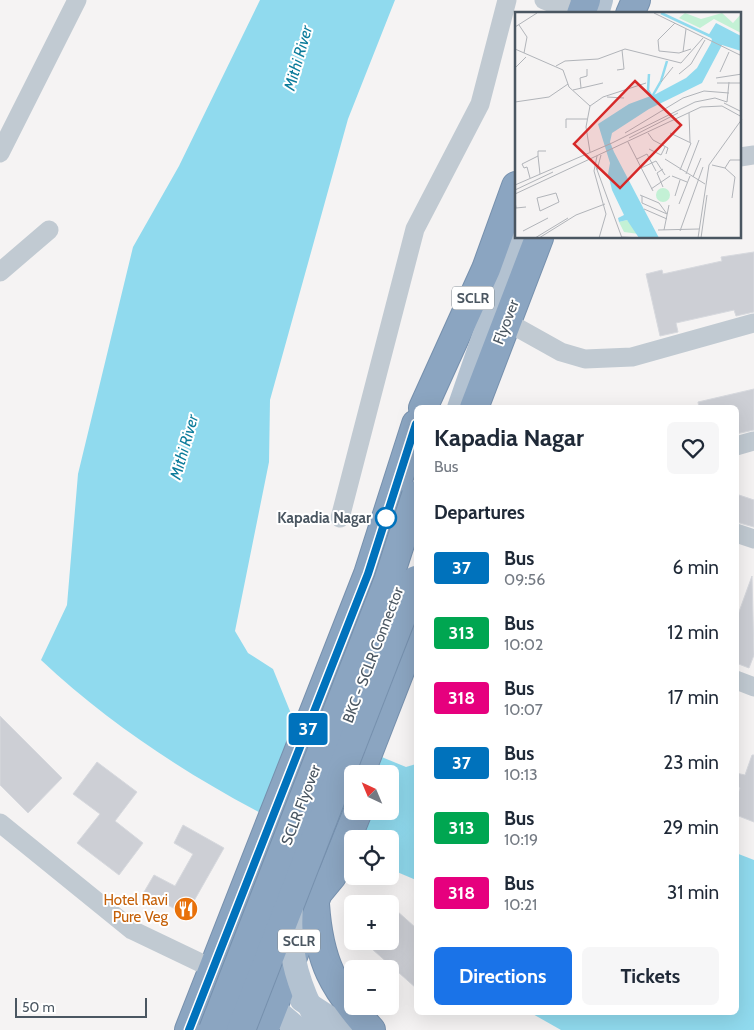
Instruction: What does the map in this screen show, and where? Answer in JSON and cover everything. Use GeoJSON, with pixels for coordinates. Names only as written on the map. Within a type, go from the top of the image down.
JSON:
{"type":"FeatureCollection","features":[{"type":"Feature","properties":{"kind":"highway"},"geometry":{"type":"LineString","coordinates":[[581,12],[586,0]]}},
{"type":"Feature","properties":{"kind":"highway"},"geometry":{"type":"LineString","coordinates":[[631,12],[636,0]]}},
{"type":"Feature","properties":{"kind":"highway","name":"SCLR"},"geometry":{"type":"LineString","coordinates":[[424,405],[486,269],[515,189]]}},
{"type":"Feature","properties":{"kind":"highway","name":"Flyover"},"geometry":{"type":"LineString","coordinates":[[475,405],[539,239]]}},
{"type":"Feature","properties":{"kind":"highway"},"geometry":{"type":"LineString","coordinates":[[496,405],[518,328],[551,239]]}},
{"type":"Feature","properties":{"kind":"highway"},"geometry":{"type":"LineString","coordinates":[[445,405],[486,269]]}},
{"type":"Feature","properties":{"kind":"highway"},"geometry":{"type":"LineString","coordinates":[[189,1030],[209,968],[316,709],[361,590],[414,430]]}},
{"type":"Feature","properties":{"kind":"highway","name":"SCLR Flyover"},"geometry":{"type":"LineString","coordinates":[[213,1030],[388,581],[414,501]]}},
{"type":"Feature","properties":{"kind":"highway"},"geometry":{"type":"LineString","coordinates":[[241,1030],[414,585]]}},
{"type":"Feature","properties":{"kind":"highway"},"geometry":{"type":"LineString","coordinates":[[361,590],[414,609]]}},
{"type":"Feature","properties":{"kind":"highway"},"geometry":{"type":"LineString","coordinates":[[376,765],[386,726],[414,636]]}},
{"type":"Feature","properties":{"kind":"highway"},"geometry":{"type":"LineString","coordinates":[[365,765],[414,670]]}},
{"type":"Feature","properties":{"kind":"highway"},"geometry":{"type":"LineString","coordinates":[[344,816],[321,886],[317,929],[326,966],[340,992],[371,1030]]}},
{"type":"Feature","properties":{"kind":"highway","name":"SCLR"},"geometry":{"type":"LineString","coordinates":[[272,1008],[321,886],[354,820]]}},
{"type":"Feature","properties":{"kind":"main road"},"geometry":{"type":"LineString","coordinates":[[597,12],[601,0]]}},
{"type":"Feature","properties":{"kind":"main road"},"geometry":{"type":"LineString","coordinates":[[460,405],[518,239]]}},
{"type":"Feature","properties":{"kind":"main road","name":"BKC - SCLR Connector"},"geometry":{"type":"LineString","coordinates":[[322,1030],[306,1002],[294,968],[290,915],[294,877],[301,840],[401,585],[414,543]]}},
{"type":"Feature","properties":{"kind":"main road"},"geometry":{"type":"LineString","coordinates":[[209,968],[272,1008],[300,1030]]}},
{"type":"Feature","properties":{"kind":"main road"},"geometry":{"type":"LineString","coordinates":[[272,1008],[348,1030]]}},
{"type":"Feature","properties":{"kind":"street"},"geometry":{"type":"LineString","coordinates":[[0,154],[77,0]]}},
{"type":"Feature","properties":{"kind":"street"},"geometry":{"type":"LineString","coordinates":[[340,518],[415,229],[480,104],[507,0]]}},
{"type":"Feature","properties":{"kind":"street"},"geometry":{"type":"LineString","coordinates":[[544,0],[575,12]]}},
{"type":"Feature","properties":{"kind":"street"},"geometry":{"type":"LineString","coordinates":[[0,272],[50,230]]}},
{"type":"Feature","properties":{"kind":"street"},"geometry":{"type":"LineString","coordinates":[[518,328],[561,352],[585,359],[632,357],[754,323]]}},
{"type":"Feature","properties":{"kind":"street"},"geometry":{"type":"LineString","coordinates":[[739,445],[754,441]]}},
{"type":"Feature","properties":{"kind":"street"},"geometry":{"type":"LineString","coordinates":[[739,533],[754,539]]}},
{"type":"Feature","properties":{"kind":"street"},"geometry":{"type":"LineString","coordinates":[[739,681],[754,687]]}},
{"type":"Feature","properties":{"kind":"street"},"geometry":{"type":"LineString","coordinates":[[0,823],[132,930],[209,968]]}},
{"type":"Feature","properties":{"kind":"water","name":"Mithi River"},"geometry":{"type":"Polygon","coordinates":[[[260,0],[395,0],[348,119],[270,400],[269,462],[235,631],[248,653],[273,669],[294,721],[406,767],[414,765],[414,879],[399,873],[399,830],[344,830],[344,850],[267,816],[198,778],[143,742],[91,703],[41,660],[67,605],[78,474],[133,247],[179,166],[260,0]]]}},
{"type":"Feature","properties":{"kind":"water"},"geometry":{"type":"Polygon","coordinates":[[[739,854],[754,860],[754,1030],[561,1030],[535,1015],[739,1015],[739,854]]]}},
{"type":"Feature","properties":{"kind":"building"},"geometry":{"type":"Polygon","coordinates":[[[754,252],[754,312],[736,316],[734,310],[676,323],[678,332],[660,336],[646,274],[662,270],[663,274],[722,261],[721,257],[754,252]]]}},
{"type":"Feature","properties":{"kind":"building"},"geometry":{"type":"Polygon","coordinates":[[[754,389],[754,430],[739,433],[739,405],[698,405],[698,402],[754,389]]]}},
{"type":"Feature","properties":{"kind":"building"},"geometry":{"type":"Polygon","coordinates":[[[739,495],[754,500],[754,527],[739,523],[739,495]]]}},
{"type":"Feature","properties":{"kind":"building"},"geometry":{"type":"Polygon","coordinates":[[[752,576],[754,655],[749,668],[739,664],[739,612],[752,576]]]}},
{"type":"Feature","properties":{"kind":"building"},"geometry":{"type":"Polygon","coordinates":[[[0,716],[62,778],[28,813],[0,785],[0,716]]]}},
{"type":"Feature","properties":{"kind":"building"},"geometry":{"type":"Polygon","coordinates":[[[752,755],[754,755],[754,822],[739,816],[739,774],[745,775],[752,755]]]}},
{"type":"Feature","properties":{"kind":"building"},"geometry":{"type":"Polygon","coordinates":[[[97,762],[137,792],[115,821],[143,843],[119,875],[77,843],[100,814],[73,794],[97,762]]]}},
{"type":"Feature","properties":{"kind":"building"},"geometry":{"type":"Polygon","coordinates":[[[183,825],[224,848],[186,915],[144,892],[154,875],[175,886],[193,854],[174,843],[183,825]]]}},
{"type":"Feature","properties":{"kind":"building"},"geometry":{"type":"Polygon","coordinates":[[[399,913],[414,926],[414,986],[399,973],[399,960],[384,960],[373,950],[399,950],[399,913]]]}},
{"type":"Feature","properties":{"kind":"bus line","name":"37"},"geometry":{"type":"LineString","coordinates":[[189,1030],[368,574],[414,430]]}},
{"type":"Feature","properties":{"kind":"place","name":"Kapadia Nagar"},"geometry":{"type":"Point","coordinates":[386,518]}},
{"type":"Feature","properties":{"kind":"place","name":"Hotel Ravi Pure Veg"},"geometry":{"type":"Point","coordinates":[186,909]}}]}
